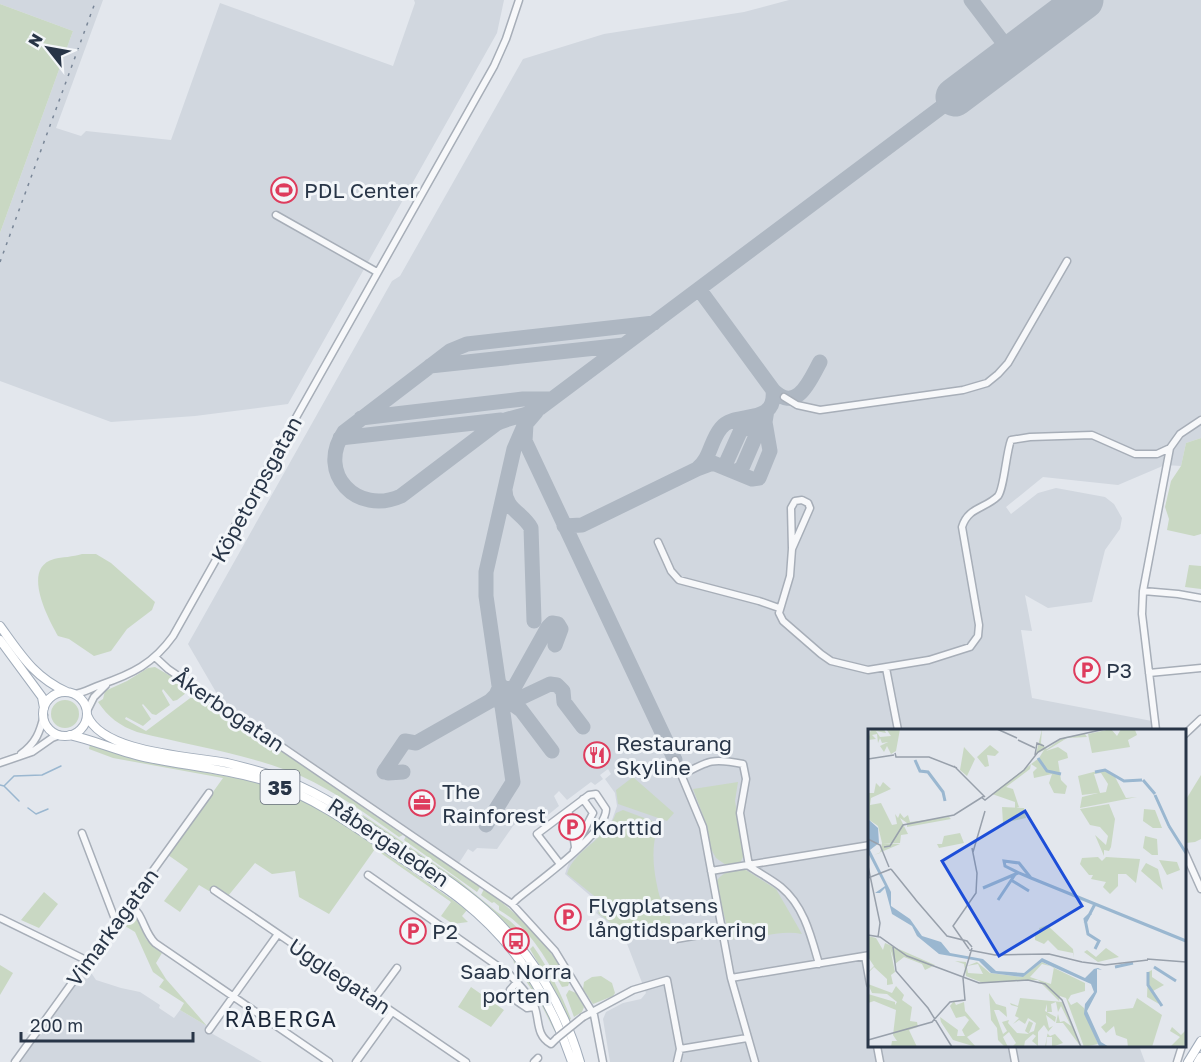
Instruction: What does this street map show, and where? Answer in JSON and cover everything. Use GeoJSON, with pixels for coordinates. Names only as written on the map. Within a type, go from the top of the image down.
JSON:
{"type":"FeatureCollection","features":[{"type":"Feature","properties":{"kind":"main road","name":"35"},"geometry":{"type":"LineString","coordinates":[[0,626],[33,670],[47,682],[82,701],[87,713]]}},
{"type":"Feature","properties":{"kind":"main road"},"geometry":{"type":"LineString","coordinates":[[0,640],[42,697],[48,728],[60,735]]}},
{"type":"Feature","properties":{"kind":"main road"},"geometry":{"type":"LineString","coordinates":[[44,712],[53,696],[71,693]]}},
{"type":"Feature","properties":{"kind":"main road"},"geometry":{"type":"LineString","coordinates":[[70,735],[82,728],[87,713]]}},
{"type":"Feature","properties":{"kind":"main road","name":"Råbergaleden"},"geometry":{"type":"LineString","coordinates":[[87,713],[92,726],[99,732],[129,746],[246,768],[302,787],[341,808],[447,880],[491,915],[527,955],[555,1000],[580,1062]]}},
{"type":"Feature","properties":{"kind":"main road","name":"35"},"geometry":{"type":"LineString","coordinates":[[60,735],[70,735]]}},
{"type":"Feature","properties":{"kind":"main road","name":"Råbergaleden"},"geometry":{"type":"LineString","coordinates":[[70,735],[139,756],[226,771],[265,781],[312,801],[352,825],[463,902],[498,933],[520,959],[540,989],[557,1023],[572,1062]]}},
{"type":"Feature","properties":{"kind":"main road"},"geometry":{"type":"LineString","coordinates":[[1188,1062],[1201,1041]]}},
{"type":"Feature","properties":{"kind":"main road"},"geometry":{"type":"LineString","coordinates":[[1198,1062],[1201,1057]]}},
{"type":"Feature","properties":{"kind":"street","name":"Köpetorpsgatan"},"geometry":{"type":"LineString","coordinates":[[71,693],[83,693],[135,671],[155,657],[182,620],[500,56],[519,0]]}},
{"type":"Feature","properties":{"kind":"street"},"geometry":{"type":"LineString","coordinates":[[276,215],[377,272]]}},
{"type":"Feature","properties":{"kind":"street"},"geometry":{"type":"LineString","coordinates":[[784,397],[797,405],[820,410],[963,390],[987,383],[1008,363],[1067,261]]}},
{"type":"Feature","properties":{"kind":"street"},"geometry":{"type":"LineString","coordinates":[[1156,729],[1142,614],[1143,591],[1170,448],[1180,434],[1201,420]]}},
{"type":"Feature","properties":{"kind":"street"},"geometry":{"type":"LineString","coordinates":[[792,549],[810,508],[808,503],[802,500],[795,501],[791,508],[792,549],[787,587],[779,608],[783,621],[831,661],[868,670],[929,660],[963,650],[977,640],[979,625],[962,527],[968,514],[998,496],[1001,491],[1007,450],[1011,440],[1030,437],[1092,435],[1135,454],[1157,454],[1170,448]]}},
{"type":"Feature","properties":{"kind":"street"},"geometry":{"type":"LineString","coordinates":[[658,542],[671,571],[679,580],[779,608]]}},
{"type":"Feature","properties":{"kind":"street"},"geometry":{"type":"LineString","coordinates":[[1143,591],[1201,598]]}},
{"type":"Feature","properties":{"kind":"street","name":"Åkerbogatan"},"geometry":{"type":"LineString","coordinates":[[155,657],[168,669],[512,904],[555,951],[592,1012],[597,1024],[603,1062]]}},
{"type":"Feature","properties":{"kind":"street"},"geometry":{"type":"LineString","coordinates":[[886,668],[898,729]]}},
{"type":"Feature","properties":{"kind":"street"},"geometry":{"type":"LineString","coordinates":[[1149,673],[1201,668]]}},
{"type":"Feature","properties":{"kind":"street","name":"Köpetorpsgatan"},"geometry":{"type":"LineString","coordinates":[[87,713],[98,692],[109,683]]}},
{"type":"Feature","properties":{"kind":"street"},"geometry":{"type":"LineString","coordinates":[[16,757],[34,743],[41,728],[44,712]]}},
{"type":"Feature","properties":{"kind":"street"},"geometry":{"type":"LineString","coordinates":[[1186,734],[1201,719]]}},
{"type":"Feature","properties":{"kind":"street"},"geometry":{"type":"LineString","coordinates":[[0,763],[32,752],[60,735]]}},
{"type":"Feature","properties":{"kind":"street"},"geometry":{"type":"LineString","coordinates":[[675,760],[703,827],[731,978],[755,1062]]}},
{"type":"Feature","properties":{"kind":"street"},"geometry":{"type":"LineString","coordinates":[[682,775],[706,761],[744,764],[746,779],[741,813],[749,866],[780,886],[793,899],[804,918],[819,964]]}},
{"type":"Feature","properties":{"kind":"street","name":"Vimarkagatan"},"geometry":{"type":"LineString","coordinates":[[15,1062],[209,793]]}},
{"type":"Feature","properties":{"kind":"street"},"geometry":{"type":"LineString","coordinates":[[512,904],[560,864],[600,825],[607,813],[596,794],[592,793],[583,799],[537,834],[560,864]]}},
{"type":"Feature","properties":{"kind":"street"},"geometry":{"type":"LineString","coordinates":[[574,850],[593,813],[583,799]]}},
{"type":"Feature","properties":{"kind":"street"},"geometry":{"type":"LineString","coordinates":[[568,811],[574,850]]}},
{"type":"Feature","properties":{"kind":"street"},"geometry":{"type":"LineString","coordinates":[[82,833],[116,922]]}},
{"type":"Feature","properties":{"kind":"street"},"geometry":{"type":"LineString","coordinates":[[711,871],[868,845]]}},
{"type":"Feature","properties":{"kind":"street"},"geometry":{"type":"LineString","coordinates":[[1187,862],[1201,889]]}},
{"type":"Feature","properties":{"kind":"street"},"geometry":{"type":"LineString","coordinates":[[368,874],[493,960],[517,982],[534,1007],[541,1036],[551,1044],[592,1012],[633,990],[668,980],[680,1049],[677,1062]]}},
{"type":"Feature","properties":{"kind":"street","name":"Ugglegatan"},"geometry":{"type":"LineString","coordinates":[[214,890],[466,1062]]}},
{"type":"Feature","properties":{"kind":"street"},"geometry":{"type":"LineString","coordinates":[[129,904],[140,914],[149,936],[155,943],[329,1062]]}},
{"type":"Feature","properties":{"kind":"street"},"geometry":{"type":"LineString","coordinates":[[0,918],[88,961]]}},
{"type":"Feature","properties":{"kind":"street"},"geometry":{"type":"LineString","coordinates":[[676,939],[722,931]]}},
{"type":"Feature","properties":{"kind":"street"},"geometry":{"type":"LineString","coordinates":[[209,1030],[278,934]]}},
{"type":"Feature","properties":{"kind":"street"},"geometry":{"type":"LineString","coordinates":[[731,978],[867,956]]}},
{"type":"Feature","properties":{"kind":"street"},"geometry":{"type":"LineString","coordinates":[[374,999],[397,968]]}},
{"type":"Feature","properties":{"kind":"street"},"geometry":{"type":"LineString","coordinates":[[517,982],[510,990],[514,1000],[527,1008],[534,1007]]}},
{"type":"Feature","properties":{"kind":"street"},"geometry":{"type":"LineString","coordinates":[[356,1062],[392,1012]]}},
{"type":"Feature","properties":{"kind":"street"},"geometry":{"type":"LineString","coordinates":[[680,1049],[747,1038]]}},
{"type":"Feature","properties":{"kind":"street"},"geometry":{"type":"LineString","coordinates":[[877,1047],[880,1062]]}},
{"type":"Feature","properties":{"kind":"street"},"geometry":{"type":"LineString","coordinates":[[1012,1047],[1015,1062]]}},
{"type":"Feature","properties":{"kind":"street"},"geometry":{"type":"LineString","coordinates":[[1177,1062],[1182,1047]]}},
{"type":"Feature","properties":{"kind":"shaded area"},"geometry":{"type":"Polygon","coordinates":[[[0,0],[103,0],[56,128],[81,136],[86,131],[171,140],[220,3],[393,66],[415,3],[414,0],[504,0],[497,33],[288,404],[195,416],[111,422],[0,381],[0,233],[73,31],[0,4],[0,0]]]}},
{"type":"Feature","properties":{"kind":"shaded area"},"geometry":{"type":"Polygon","coordinates":[[[789,0],[1201,0],[1201,438],[1186,443],[1181,466],[1165,465],[1118,485],[1043,477],[1006,507],[1011,514],[1038,493],[1056,488],[1105,497],[1114,504],[1122,518],[1120,529],[1105,550],[1092,602],[1048,608],[1025,595],[1032,631],[1021,630],[1032,698],[1152,721],[1153,729],[868,729],[868,1047],[1139,1047],[1145,1062],[610,1062],[603,1019],[606,1012],[623,1003],[641,999],[646,993],[624,936],[596,913],[600,904],[565,874],[569,862],[601,834],[612,820],[617,806],[615,793],[605,779],[611,774],[608,769],[600,775],[603,779],[595,785],[591,782],[567,800],[559,791],[554,796],[559,806],[543,819],[534,809],[513,826],[497,849],[477,848],[473,852],[468,849],[459,863],[220,699],[188,644],[392,281],[400,276],[523,59],[604,34],[744,12],[789,0]]]}},
{"type":"Feature","properties":{"kind":"shaded area"},"geometry":{"type":"Polygon","coordinates":[[[88,968],[96,980],[140,992],[160,1005],[159,1008],[174,1018],[180,1010],[207,1026],[211,1033],[262,1062],[17,1062],[88,968]]]}},
{"type":"Feature","properties":{"kind":"green space"},"geometry":{"type":"Polygon","coordinates":[[[0,4],[73,31],[0,233],[0,4]]]}},
{"type":"Feature","properties":{"kind":"green space"},"geometry":{"type":"Polygon","coordinates":[[[1201,438],[1201,534],[1194,536],[1167,530],[1169,519],[1165,507],[1171,481],[1181,466],[1186,443],[1201,438]]]}},
{"type":"Feature","properties":{"kind":"green space"},"geometry":{"type":"Polygon","coordinates":[[[96,554],[111,563],[155,602],[152,610],[127,629],[111,651],[94,656],[69,639],[58,636],[44,606],[38,583],[39,572],[44,564],[54,559],[96,554]]]}},
{"type":"Feature","properties":{"kind":"green space"},"geometry":{"type":"Polygon","coordinates":[[[1189,565],[1201,566],[1201,589],[1185,587],[1189,565]]]}},
{"type":"Feature","properties":{"kind":"green space"},"geometry":{"type":"Polygon","coordinates":[[[155,667],[186,685],[186,693],[173,701],[163,689],[170,705],[156,715],[152,714],[143,704],[151,719],[143,726],[126,717],[125,719],[146,731],[197,693],[403,835],[399,837],[364,812],[301,776],[241,756],[137,732],[115,720],[98,702],[103,699],[105,691],[148,668],[155,667]]]}},
{"type":"Feature","properties":{"kind":"green space"},"geometry":{"type":"Polygon","coordinates":[[[65,700],[75,704],[79,714],[75,724],[65,728],[55,724],[51,714],[55,704],[65,700]]]}},
{"type":"Feature","properties":{"kind":"green space"},"geometry":{"type":"Polygon","coordinates":[[[90,744],[133,759],[252,781],[298,798],[333,817],[467,910],[462,916],[468,922],[453,924],[441,916],[451,902],[375,849],[329,914],[299,897],[295,871],[272,874],[255,863],[228,896],[215,887],[209,891],[199,885],[180,912],[164,901],[188,869],[168,855],[223,778],[113,758],[89,749],[90,744]]]}},
{"type":"Feature","properties":{"kind":"green space"},"geometry":{"type":"Polygon","coordinates":[[[1201,775],[1201,839],[1186,843],[1186,799],[1201,775]]]}},
{"type":"Feature","properties":{"kind":"green space"},"geometry":{"type":"Polygon","coordinates":[[[633,777],[674,813],[667,821],[618,804],[616,790],[633,777]]]}},
{"type":"Feature","properties":{"kind":"green space"},"geometry":{"type":"Polygon","coordinates":[[[738,782],[735,801],[744,855],[740,863],[726,865],[716,858],[711,849],[707,826],[693,789],[738,782]]]}},
{"type":"Feature","properties":{"kind":"green space"},"geometry":{"type":"Polygon","coordinates":[[[623,810],[655,822],[658,828],[653,852],[654,870],[661,899],[669,912],[669,934],[630,938],[598,913],[603,903],[567,874],[576,858],[606,830],[616,813],[623,810]]]}},
{"type":"Feature","properties":{"kind":"green space"},"geometry":{"type":"Polygon","coordinates":[[[363,815],[457,879],[522,932],[519,935],[447,876],[362,817],[363,815]]]}},
{"type":"Feature","properties":{"kind":"green space"},"geometry":{"type":"Polygon","coordinates":[[[406,836],[480,887],[477,892],[404,840],[406,836]]]}},
{"type":"Feature","properties":{"kind":"green space"},"geometry":{"type":"Polygon","coordinates":[[[746,870],[776,889],[802,934],[784,933],[730,939],[716,883],[725,874],[746,870]]]}},
{"type":"Feature","properties":{"kind":"green space"},"geometry":{"type":"Polygon","coordinates":[[[484,889],[521,919],[542,942],[570,980],[568,986],[562,987],[543,954],[519,925],[499,910],[499,906],[494,902],[492,903],[481,895],[484,889]]]}},
{"type":"Feature","properties":{"kind":"green space"},"geometry":{"type":"Polygon","coordinates":[[[44,892],[58,904],[39,928],[21,920],[44,892]]]}},
{"type":"Feature","properties":{"kind":"green space"},"geometry":{"type":"Polygon","coordinates":[[[133,914],[146,939],[162,953],[156,963],[166,979],[207,1026],[180,1010],[184,1003],[159,987],[164,980],[153,972],[135,932],[120,923],[126,915],[133,914]]]}},
{"type":"Feature","properties":{"kind":"green space"},"geometry":{"type":"Polygon","coordinates":[[[533,946],[554,981],[571,1019],[569,1020],[530,949],[533,946]]]}},
{"type":"Feature","properties":{"kind":"green space"},"geometry":{"type":"Polygon","coordinates":[[[513,959],[538,994],[557,1031],[555,1032],[540,1002],[513,959]]]}},
{"type":"Feature","properties":{"kind":"green space"},"geometry":{"type":"Polygon","coordinates":[[[0,965],[13,973],[0,995],[0,965]]]}},
{"type":"Feature","properties":{"kind":"green space"},"geometry":{"type":"Polygon","coordinates":[[[601,976],[612,983],[615,993],[593,1004],[583,989],[584,982],[592,977],[601,976]]]}},
{"type":"Feature","properties":{"kind":"green space"},"geometry":{"type":"Polygon","coordinates":[[[471,987],[504,1010],[491,1027],[458,1007],[471,987]]]}},
{"type":"Feature","properties":{"kind":"green space"},"geometry":{"type":"Polygon","coordinates":[[[569,990],[576,993],[584,1007],[582,1012],[574,1017],[566,995],[569,990]]]}},
{"type":"Feature","properties":{"kind":"waterway"},"geometry":{"type":"LineString","coordinates":[[4,786],[14,776],[42,775],[61,766]]}},
{"type":"Feature","properties":{"kind":"waterway"},"geometry":{"type":"LineString","coordinates":[[0,785],[4,786],[19,801]]}},
{"type":"Feature","properties":{"kind":"waterway"},"geometry":{"type":"LineString","coordinates":[[28,808],[36,814],[48,809]]}},
{"type":"Feature","properties":{"kind":"taxiway"},"geometry":{"type":"LineString","coordinates":[[971,0],[1012,54]]}},
{"type":"Feature","properties":{"kind":"taxiway"},"geometry":{"type":"LineString","coordinates":[[654,323],[467,344],[450,351],[344,432],[337,447],[335,462],[338,476],[356,495],[370,500],[385,501],[401,496],[496,424],[540,408],[955,97]]}},
{"type":"Feature","properties":{"kind":"taxiway"},"geometry":{"type":"LineString","coordinates":[[699,289],[773,390],[782,396],[789,398],[802,392],[820,362]]}},
{"type":"Feature","properties":{"kind":"taxiway"},"geometry":{"type":"LineString","coordinates":[[430,366],[624,345]]}},
{"type":"Feature","properties":{"kind":"taxiway"},"geometry":{"type":"LineString","coordinates":[[564,526],[582,525],[697,469],[705,460],[721,428],[727,423],[762,414],[769,409],[773,390]]}},
{"type":"Feature","properties":{"kind":"taxiway"},"geometry":{"type":"LineString","coordinates":[[361,418],[523,399],[552,399]]}},
{"type":"Feature","properties":{"kind":"taxiway"},"geometry":{"type":"LineString","coordinates":[[697,469],[713,463],[752,479],[759,478],[770,451],[765,422],[767,410]]}},
{"type":"Feature","properties":{"kind":"taxiway"},"geometry":{"type":"LineString","coordinates":[[486,825],[513,782],[486,596],[486,572],[514,449],[524,426],[536,412]]}},
{"type":"Feature","properties":{"kind":"taxiway"},"geometry":{"type":"LineString","coordinates":[[720,466],[726,463],[740,432],[759,416]]}},
{"type":"Feature","properties":{"kind":"taxiway"},"geometry":{"type":"LineString","coordinates":[[735,472],[742,468],[764,417]]}},
{"type":"Feature","properties":{"kind":"taxiway"},"geometry":{"type":"LineString","coordinates":[[340,438],[501,420]]}},
{"type":"Feature","properties":{"kind":"taxiway"},"geometry":{"type":"LineString","coordinates":[[526,424],[525,441],[675,760]]}},
{"type":"Feature","properties":{"kind":"taxiway"},"geometry":{"type":"LineString","coordinates":[[505,490],[508,502],[531,528],[534,621]]}},
{"type":"Feature","properties":{"kind":"taxiway"},"geometry":{"type":"LineString","coordinates":[[499,683],[508,690],[515,686],[552,623],[558,624],[561,629],[555,645]]}},
{"type":"Feature","properties":{"kind":"taxiway"},"geometry":{"type":"LineString","coordinates":[[507,700],[514,701],[550,684],[557,685],[563,691],[564,702],[583,727]]}},
{"type":"Feature","properties":{"kind":"taxiway"},"geometry":{"type":"LineString","coordinates":[[384,772],[405,741],[416,743],[490,701],[500,686]]}},
{"type":"Feature","properties":{"kind":"taxiway"},"geometry":{"type":"LineString","coordinates":[[504,698],[521,710],[552,751]]}},
{"type":"Feature","properties":{"kind":"taxiway"},"geometry":{"type":"LineString","coordinates":[[385,770],[388,773],[403,772]]}},
{"type":"Feature","properties":{"kind":"runway"},"geometry":{"type":"LineString","coordinates":[[955,97],[1084,0]]}},
{"type":"Feature","properties":{"kind":"railway"},"geometry":{"type":"LineString","coordinates":[[0,262],[96,0]]}},
{"type":"Feature","properties":{"kind":"place","name":"PDL Center"},"geometry":{"type":"Point","coordinates":[284,190]}},
{"type":"Feature","properties":{"kind":"place","name":"P3"},"geometry":{"type":"Point","coordinates":[1087,670]}},
{"type":"Feature","properties":{"kind":"place","name":"Restaurang Skyline"},"geometry":{"type":"Point","coordinates":[597,755]}},
{"type":"Feature","properties":{"kind":"place","name":"The Rainforest"},"geometry":{"type":"Point","coordinates":[422,803]}},
{"type":"Feature","properties":{"kind":"place","name":"Korttid"},"geometry":{"type":"Point","coordinates":[572,827]}},
{"type":"Feature","properties":{"kind":"place","name":"Flygplatsens långtidsparkering"},"geometry":{"type":"Point","coordinates":[568,917]}},
{"type":"Feature","properties":{"kind":"place","name":"P2"},"geometry":{"type":"Point","coordinates":[413,931]}},
{"type":"Feature","properties":{"kind":"place","name":"Saab Norra porten"},"geometry":{"type":"Point","coordinates":[516,941]}},
{"type":"Feature","properties":{"kind":"district","name":"RÅBERGA"},"geometry":{"type":"Point","coordinates":[281,1018]}}]}
